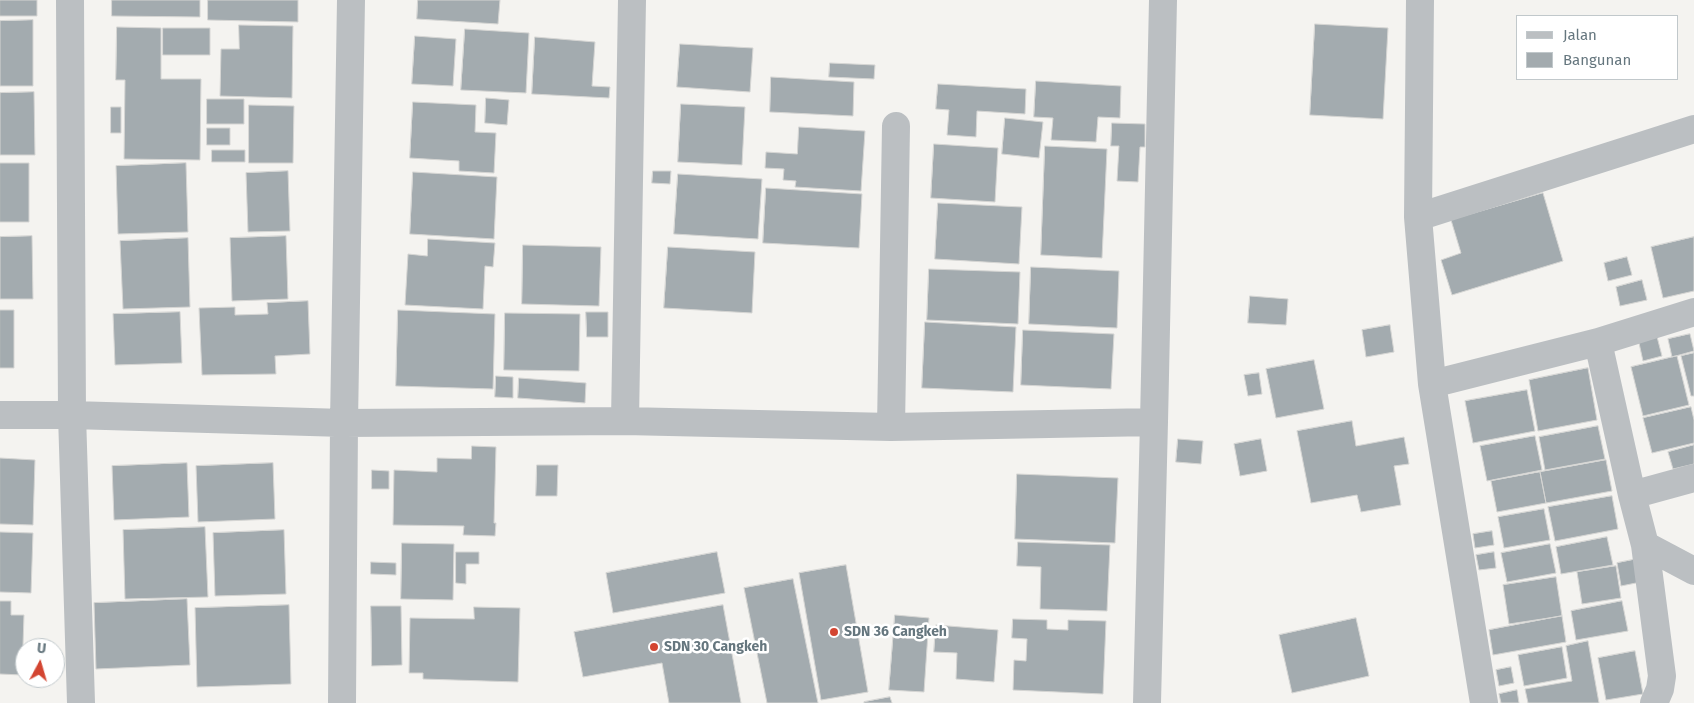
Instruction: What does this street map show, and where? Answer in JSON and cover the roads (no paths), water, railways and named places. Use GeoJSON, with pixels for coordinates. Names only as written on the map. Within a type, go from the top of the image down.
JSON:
{"type":"FeatureCollection","features":[{"type":"Feature","properties":{"kind":"street"},"geometry":{"type":"LineString","coordinates":[[70,0],[72,415],[81,703]]}},
{"type":"Feature","properties":{"kind":"street"},"geometry":{"type":"LineString","coordinates":[[342,703],[344,423],[351,0]]}},
{"type":"Feature","properties":{"kind":"street"},"geometry":{"type":"LineString","coordinates":[[625,422],[632,0]]}},
{"type":"Feature","properties":{"kind":"street"},"geometry":{"type":"LineString","coordinates":[[1147,703],[1163,0]]}},
{"type":"Feature","properties":{"kind":"street"},"geometry":{"type":"LineString","coordinates":[[1420,0],[1418,217],[1432,384],[1484,703]]}},
{"type":"Feature","properties":{"kind":"street"},"geometry":{"type":"LineString","coordinates":[[891,427],[896,126]]}},
{"type":"Feature","properties":{"kind":"street"},"geometry":{"type":"LineString","coordinates":[[1418,217],[1694,129]]}},
{"type":"Feature","properties":{"kind":"street"},"geometry":{"type":"LineString","coordinates":[[1432,384],[1598,342],[1694,312]]}},
{"type":"Feature","properties":{"kind":"street"},"geometry":{"type":"LineString","coordinates":[[1598,342],[1632,495],[1646,545],[1662,676],[1660,689],[1654,703]]}},
{"type":"Feature","properties":{"kind":"street"},"geometry":{"type":"LineString","coordinates":[[0,415],[72,415],[344,423],[625,422],[891,427],[1154,422]]}},
{"type":"Feature","properties":{"kind":"street"},"geometry":{"type":"LineString","coordinates":[[1632,495],[1694,478]]}},
{"type":"Feature","properties":{"kind":"street"},"geometry":{"type":"LineString","coordinates":[[1646,545],[1694,572]]}},
{"type":"Feature","properties":{"kind":"place","name":"SDN 36 Cangkeh"},"geometry":{"type":"Point","coordinates":[834,632]}},
{"type":"Feature","properties":{"kind":"place","name":"SDN 30 Cangkeh"},"geometry":{"type":"Point","coordinates":[654,647]}}]}
